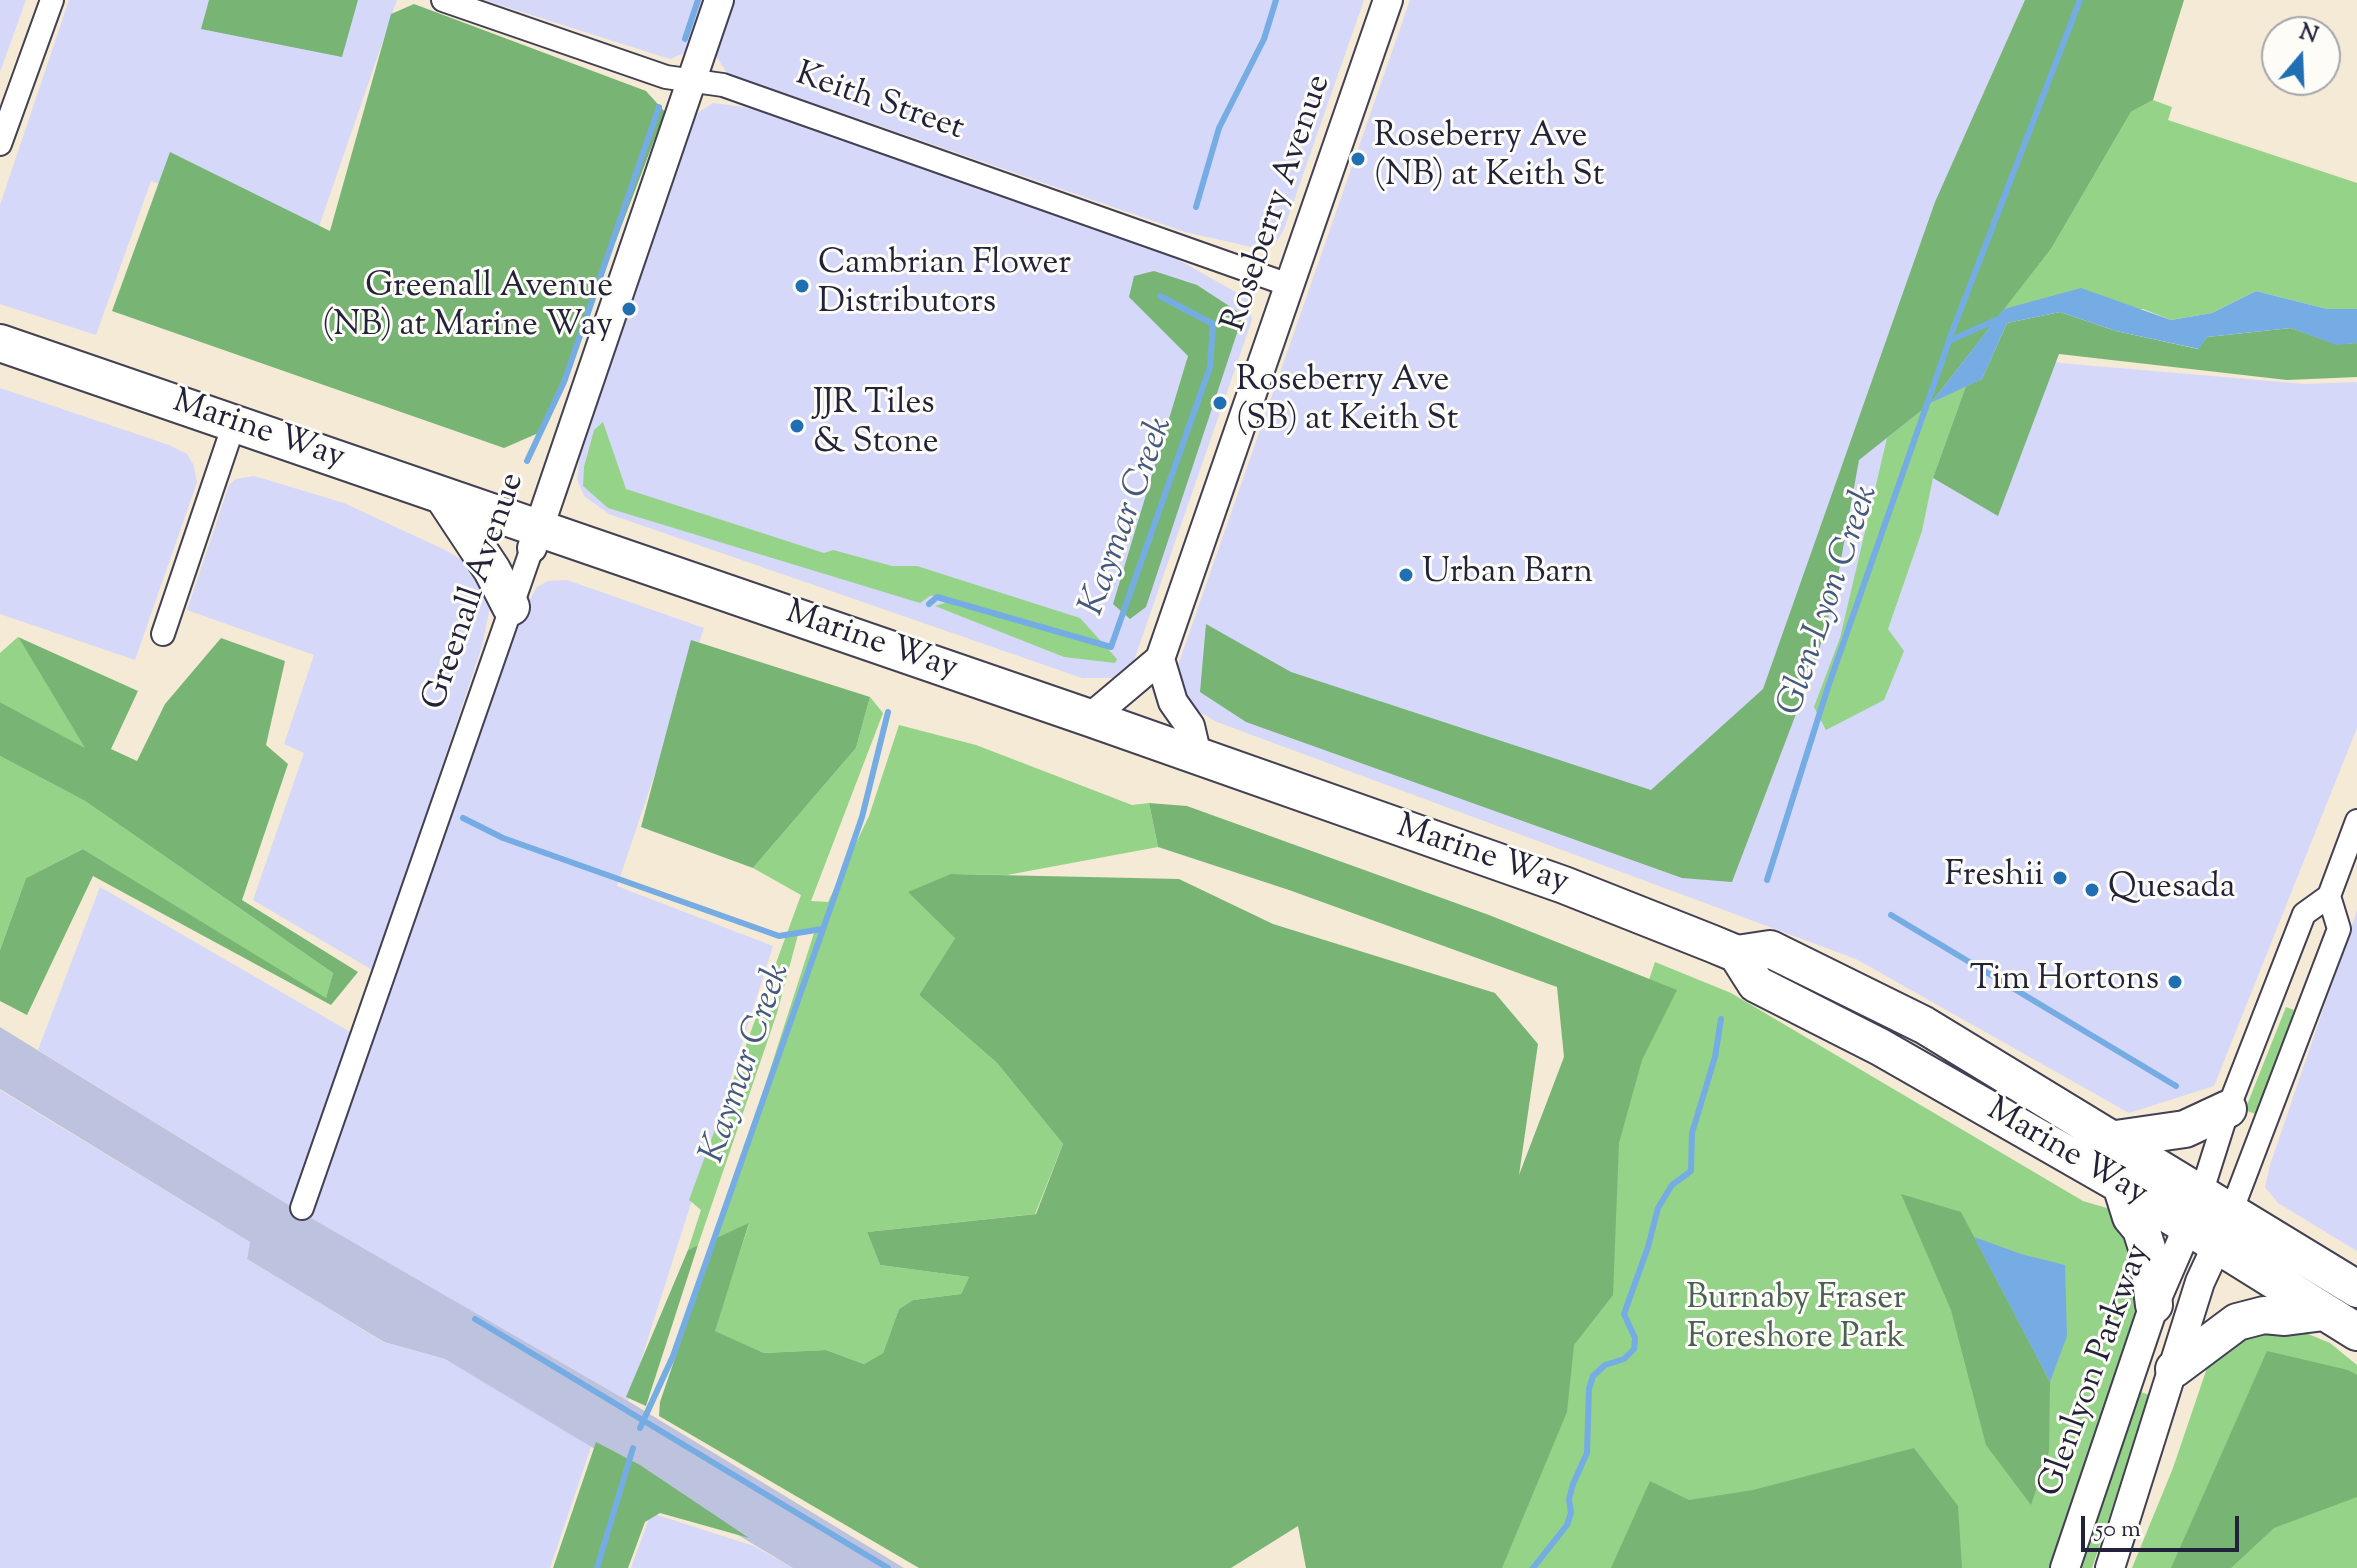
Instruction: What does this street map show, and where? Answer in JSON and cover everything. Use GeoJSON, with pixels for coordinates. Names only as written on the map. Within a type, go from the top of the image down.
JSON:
{"type":"FeatureCollection","features":[{"type":"Feature","properties":{"kind":"main road","name":"Marine Way"},"geometry":{"type":"LineString","coordinates":[[0,343],[443,496],[535,538],[1090,718],[1564,885],[1737,954],[1770,949],[1865,993],[2116,1139],[2209,1220],[2324,1312],[2357,1332]]}},
{"type":"Feature","properties":{"kind":"main road"},"geometry":{"type":"LineString","coordinates":[[443,496],[492,570],[511,607]]}},
{"type":"Feature","properties":{"kind":"main road","name":"Marine Way"},"geometry":{"type":"LineString","coordinates":[[1737,954],[1756,984],[1880,1047],[2121,1185],[2209,1220],[2357,1289]]}},
{"type":"Feature","properties":{"kind":"main road"},"geometry":{"type":"LineString","coordinates":[[2116,1139],[2185,1129],[2228,1109]]}},
{"type":"Feature","properties":{"kind":"main road"},"geometry":{"type":"LineString","coordinates":[[2121,1185],[2131,1217],[2141,1229],[2147,1248],[2154,1305]]}},
{"type":"Feature","properties":{"kind":"main road"},"geometry":{"type":"LineString","coordinates":[[2174,1369],[2237,1322],[2264,1315],[2285,1317],[2324,1312]]}},
{"type":"Feature","properties":{"kind":"street"},"geometry":{"type":"LineString","coordinates":[[0,144],[52,0]]}},
{"type":"Feature","properties":{"kind":"street","name":"Keith Street"},"geometry":{"type":"LineString","coordinates":[[443,0],[666,77],[737,90],[1289,285]]}},
{"type":"Feature","properties":{"kind":"street","name":"Greenall Avenue"},"geometry":{"type":"LineString","coordinates":[[302,1208],[719,0]]}},
{"type":"Feature","properties":{"kind":"street","name":"Roseberry Avenue"},"geometry":{"type":"LineString","coordinates":[[1160,659],[1388,0]]}},
{"type":"Feature","properties":{"kind":"street"},"geometry":{"type":"LineString","coordinates":[[163,634],[234,424]]}},
{"type":"Feature","properties":{"kind":"street"},"geometry":{"type":"LineString","coordinates":[[1090,718],[1160,659],[1173,702],[1190,726],[1197,756]]}},
{"type":"Feature","properties":{"kind":"street","name":"Glenlyon Parkway"},"geometry":{"type":"LineString","coordinates":[[2110,1568],[2200,1282],[2228,1109],[2304,914],[2329,896],[2357,821]]}},
{"type":"Feature","properties":{"kind":"street","name":"Glenlyon Parkway"},"geometry":{"type":"LineString","coordinates":[[2065,1568],[2154,1305],[2209,1220],[2339,929],[2329,896]]}},
{"type":"Feature","properties":{"kind":"shaded area"},"geometry":{"type":"Polygon","coordinates":[[[0,0],[26,0],[0,72],[0,0]]]}},
{"type":"Feature","properties":{"kind":"shaded area"},"geometry":{"type":"Polygon","coordinates":[[[69,0],[397,0],[315,238],[151,181],[96,335],[0,304],[0,205],[69,0]]]}},
{"type":"Feature","properties":{"kind":"shaded area"},"geometry":{"type":"Polygon","coordinates":[[[484,0],[706,0],[687,52],[670,59],[484,0]]]}},
{"type":"Feature","properties":{"kind":"shaded area"},"geometry":{"type":"Polygon","coordinates":[[[734,0],[1364,0],[1284,229],[1276,243],[1256,248],[1185,232],[727,73],[716,56],[734,0]]]}},
{"type":"Feature","properties":{"kind":"shaded area"},"geometry":{"type":"Polygon","coordinates":[[[1410,0],[2063,0],[1955,322],[2060,363],[2305,384],[2357,382],[2357,728],[2214,1086],[2129,1113],[1856,959],[1217,722],[1193,708],[1184,695],[1177,668],[1410,0]]]}},
{"type":"Feature","properties":{"kind":"shaded area"},"geometry":{"type":"Polygon","coordinates":[[[713,103],[751,108],[1163,251],[1248,299],[1252,320],[1131,669],[1120,678],[1082,678],[609,514],[584,496],[577,479],[583,432],[693,116],[713,103]]]}},
{"type":"Feature","properties":{"kind":"shaded area"},"geometry":{"type":"Polygon","coordinates":[[[0,388],[169,445],[187,454],[193,464],[197,482],[135,660],[0,614],[0,388]]]}},
{"type":"Feature","properties":{"kind":"shaded area"},"geometry":{"type":"Polygon","coordinates":[[[254,476],[344,503],[445,550],[467,563],[491,602],[482,646],[374,971],[253,900],[304,753],[284,744],[314,655],[187,610],[229,485],[236,479],[254,476]]]}},
{"type":"Feature","properties":{"kind":"shaded area"},"geometry":{"type":"Polygon","coordinates":[[[567,580],[704,628],[617,886],[773,946],[628,1401],[307,1216],[473,738],[523,612],[537,587],[548,581],[567,580]]]}},
{"type":"Feature","properties":{"kind":"shaded area"},"geometry":{"type":"Polygon","coordinates":[[[100,887],[352,1033],[292,1207],[38,1050],[100,887]]]}},
{"type":"Feature","properties":{"kind":"shaded area"},"geometry":{"type":"Polygon","coordinates":[[[2357,910],[2357,1251],[2278,1203],[2265,1187],[2357,910]]]}},
{"type":"Feature","properties":{"kind":"shaded area"},"geometry":{"type":"Polygon","coordinates":[[[0,1027],[292,1207],[628,1401],[904,1568],[793,1568],[445,1359],[384,1342],[247,1259],[250,1242],[0,1089],[0,1027]]]}},
{"type":"Feature","properties":{"kind":"shaded area"},"geometry":{"type":"Polygon","coordinates":[[[0,1090],[250,1242],[247,1259],[383,1342],[445,1359],[592,1444],[550,1568],[0,1568],[0,1090]]]}},
{"type":"Feature","properties":{"kind":"shaded area"},"geometry":{"type":"Polygon","coordinates":[[[651,1513],[754,1546],[793,1568],[631,1568],[651,1513]]]}},
{"type":"Feature","properties":{"kind":"green space"},"geometry":{"type":"Polygon","coordinates":[[[209,0],[358,0],[342,57],[201,29],[209,0]]]}},
{"type":"Feature","properties":{"kind":"green space"},"geometry":{"type":"Polygon","coordinates":[[[2025,0],[2184,0],[2153,100],[2131,112],[2051,249],[1931,403],[1859,460],[1834,598],[1815,664],[1732,882],[1682,878],[1246,722],[1200,692],[1206,624],[1291,672],[1651,790],[1763,689],[1935,202],[2025,0]]]}},
{"type":"Feature","properties":{"kind":"green space"},"geometry":{"type":"Polygon","coordinates":[[[414,4],[646,91],[665,112],[543,431],[504,448],[112,311],[170,152],[330,231],[391,14],[414,4]]]}},
{"type":"Feature","properties":{"kind":"green space"},"geometry":{"type":"Polygon","coordinates":[[[2153,100],[2172,107],[2168,120],[2357,183],[2357,309],[2327,309],[2256,291],[2212,313],[2171,320],[2143,309],[2004,309],[2051,249],[2131,112],[2153,100]]]}},
{"type":"Feature","properties":{"kind":"green space"},"geometry":{"type":"Polygon","coordinates":[[[1154,271],[1197,285],[1243,315],[1146,607],[1130,619],[1113,604],[1188,356],[1129,297],[1134,276],[1154,271]]]}},
{"type":"Feature","properties":{"kind":"green space"},"geometry":{"type":"Polygon","coordinates":[[[2060,312],[2116,331],[2198,349],[2207,337],[2291,328],[2336,344],[2357,343],[2357,377],[2287,380],[2059,354],[1998,516],[1933,478],[1966,386],[1982,379],[2007,323],[2060,312]]]}},
{"type":"Feature","properties":{"kind":"green space"},"geometry":{"type":"Polygon","coordinates":[[[1966,386],[1933,478],[1922,531],[1888,629],[1904,651],[1884,700],[1826,730],[1814,707],[1840,638],[1887,438],[1931,403],[1966,386]]]}},
{"type":"Feature","properties":{"kind":"green space"},"geometry":{"type":"Polygon","coordinates":[[[603,422],[626,489],[824,553],[833,550],[892,566],[917,566],[1080,618],[1117,659],[1115,663],[1064,657],[935,606],[945,603],[940,595],[930,596],[920,603],[608,508],[583,486],[584,467],[594,430],[603,422]]]}},
{"type":"Feature","properties":{"kind":"green space"},"geometry":{"type":"Polygon","coordinates":[[[18,637],[86,749],[0,702],[0,653],[18,637]]]}},
{"type":"Feature","properties":{"kind":"green space"},"geometry":{"type":"Polygon","coordinates":[[[18,637],[138,691],[111,749],[137,761],[165,704],[221,638],[285,661],[266,745],[288,764],[242,900],[358,972],[331,1005],[93,876],[27,1015],[0,1001],[0,950],[26,878],[83,849],[326,998],[333,973],[85,801],[0,756],[0,702],[85,748],[18,637]]]}},
{"type":"Feature","properties":{"kind":"green space"},"geometry":{"type":"Polygon","coordinates":[[[691,640],[870,697],[856,748],[753,868],[641,827],[691,640]]]}},
{"type":"Feature","properties":{"kind":"green space"},"geometry":{"type":"Polygon","coordinates":[[[870,697],[883,713],[811,901],[828,902],[869,816],[899,725],[976,745],[1132,805],[1149,803],[1158,847],[1007,875],[951,874],[955,938],[919,995],[997,1063],[1063,1144],[1035,1214],[867,1232],[880,1265],[969,1277],[961,1294],[913,1300],[899,1309],[883,1353],[864,1364],[826,1350],[764,1353],[714,1331],[749,1224],[716,1238],[815,930],[799,931],[777,1013],[698,1245],[688,1250],[701,1210],[689,1200],[801,895],[753,868],[856,748],[870,697]]]}},
{"type":"Feature","properties":{"kind":"green space"},"geometry":{"type":"Polygon","coordinates":[[[0,756],[85,801],[333,973],[326,999],[83,849],[26,878],[0,950],[0,756]]]}},
{"type":"Feature","properties":{"kind":"green space"},"geometry":{"type":"Polygon","coordinates":[[[1149,803],[1187,806],[1489,915],[1677,990],[1642,1060],[1619,1143],[1613,1295],[1574,1345],[1567,1412],[1502,1568],[1306,1568],[1298,1526],[1231,1568],[919,1568],[659,1416],[660,1402],[716,1238],[749,1223],[715,1331],[764,1353],[826,1350],[864,1364],[883,1353],[899,1309],[913,1300],[961,1294],[969,1277],[880,1265],[867,1232],[1036,1214],[1063,1144],[997,1063],[919,995],[955,938],[908,892],[951,874],[1179,879],[1273,924],[1495,993],[1538,1044],[1519,1175],[1564,1057],[1557,987],[1289,890],[1158,847],[1149,803]]]}},
{"type":"Feature","properties":{"kind":"green space","name":"Burnaby Fraser Foreshore Park"},"geometry":{"type":"Polygon","coordinates":[[[1655,962],[1731,993],[2083,1201],[2110,1209],[2124,1223],[2138,1295],[2135,1312],[2050,1568],[1450,1568],[1655,962]]]}},
{"type":"Feature","properties":{"kind":"green space"},"geometry":{"type":"Polygon","coordinates":[[[2286,1007],[2294,1010],[2258,1115],[2245,1110],[2286,1007]]]}},
{"type":"Feature","properties":{"kind":"green space"},"geometry":{"type":"Polygon","coordinates":[[[1901,1194],[1961,1212],[2050,1382],[2049,1451],[2031,1505],[1986,1445],[1951,1310],[1901,1194]]]}},
{"type":"Feature","properties":{"kind":"green space"},"geometry":{"type":"Polygon","coordinates":[[[698,1245],[646,1406],[626,1397],[688,1250],[698,1245]]]}},
{"type":"Feature","properties":{"kind":"green space"},"geometry":{"type":"Polygon","coordinates":[[[2296,1329],[2330,1343],[2357,1365],[2357,1568],[2132,1568],[2173,1468],[2208,1365],[2232,1337],[2296,1329]]]}},
{"type":"Feature","properties":{"kind":"green space"},"geometry":{"type":"Polygon","coordinates":[[[2267,1351],[2348,1370],[2357,1375],[2357,1497],[2274,1528],[2231,1568],[2171,1568],[2267,1351]]]}},
{"type":"Feature","properties":{"kind":"green space"},"geometry":{"type":"Polygon","coordinates":[[[2134,1390],[2150,1395],[2092,1568],[2075,1568],[2134,1390]]]}},
{"type":"Feature","properties":{"kind":"green space"},"geometry":{"type":"Polygon","coordinates":[[[596,1442],[640,1465],[749,1538],[660,1513],[645,1522],[628,1568],[553,1568],[596,1442]]]}},
{"type":"Feature","properties":{"kind":"green space"},"geometry":{"type":"Polygon","coordinates":[[[1914,1448],[1958,1506],[1962,1568],[1611,1568],[1650,1481],[1689,1500],[1753,1490],[1914,1448]]]}},
{"type":"Feature","properties":{"kind":"water"},"geometry":{"type":"Polygon","coordinates":[[[2081,288],[2171,320],[2212,313],[2256,291],[2327,309],[2357,309],[2357,343],[2336,345],[2291,328],[2207,337],[2199,349],[2116,331],[2060,312],[2007,323],[1982,379],[1931,403],[2004,309],[2081,288]]]}},
{"type":"Feature","properties":{"kind":"water"},"geometry":{"type":"Polygon","coordinates":[[[1974,1237],[2021,1254],[2065,1265],[2067,1336],[2050,1382],[1974,1237]]]}},
{"type":"Feature","properties":{"kind":"waterway"},"geometry":{"type":"LineString","coordinates":[[685,39],[698,0]]}},
{"type":"Feature","properties":{"kind":"waterway","name":"Kaymar Creek"},"geometry":{"type":"LineString","coordinates":[[1196,207],[1219,128],[1264,39],[1276,0]]}},
{"type":"Feature","properties":{"kind":"waterway","name":"Glen-Lyon Creek"},"geometry":{"type":"LineString","coordinates":[[1949,340],[2080,0]]}},
{"type":"Feature","properties":{"kind":"waterway"},"geometry":{"type":"LineString","coordinates":[[527,461],[564,382],[659,107]]}},
{"type":"Feature","properties":{"kind":"waterway","name":"Kaymar Creek"},"geometry":{"type":"LineString","coordinates":[[929,604],[937,597],[1111,647],[1210,367],[1213,324],[1160,296]]}},
{"type":"Feature","properties":{"kind":"waterway","name":"Glen-Lyon Creek"},"geometry":{"type":"LineString","coordinates":[[1767,880],[1828,687],[1949,341],[2003,317]]}},
{"type":"Feature","properties":{"kind":"waterway","name":"Kaymar Creek"},"geometry":{"type":"LineString","coordinates":[[640,1428],[673,1356],[834,898],[862,817],[888,712]]}},
{"type":"Feature","properties":{"kind":"waterway"},"geometry":{"type":"LineString","coordinates":[[463,818],[503,838],[779,936],[822,929]]}},
{"type":"Feature","properties":{"kind":"waterway"},"geometry":{"type":"LineString","coordinates":[[1891,915],[2176,1086]]}},
{"type":"Feature","properties":{"kind":"waterway","name":"Glen-Lyon Creek"},"geometry":{"type":"LineString","coordinates":[[1533,1568],[1567,1525],[1571,1513],[1569,1499],[1587,1453],[1589,1389],[1593,1376],[1605,1365],[1624,1359],[1634,1349],[1635,1338],[1624,1314],[1658,1208],[1672,1185],[1691,1171],[1692,1133],[1715,1057],[1721,1019]]}},
{"type":"Feature","properties":{"kind":"waterway"},"geometry":{"type":"LineString","coordinates":[[475,1319],[888,1568]]}},
{"type":"Feature","properties":{"kind":"waterway","name":"Kaymar Creek"},"geometry":{"type":"LineString","coordinates":[[597,1568],[633,1448]]}},
{"type":"Feature","properties":{"kind":"place","name":"Roseberry Ave (NB) at Keith St"},"geometry":{"type":"Point","coordinates":[1358,159]}},
{"type":"Feature","properties":{"kind":"place","name":"Cambrian Flower Distributors"},"geometry":{"type":"Point","coordinates":[802,286]}},
{"type":"Feature","properties":{"kind":"place","name":"Greenall Avenue (NB) at Marine Way"},"geometry":{"type":"Point","coordinates":[629,309]}},
{"type":"Feature","properties":{"kind":"place","name":"Roseberry Ave (SB) at Keith St"},"geometry":{"type":"Point","coordinates":[1220,403]}},
{"type":"Feature","properties":{"kind":"place","name":"JJR Tiles & Stone"},"geometry":{"type":"Point","coordinates":[797,426]}},
{"type":"Feature","properties":{"kind":"place","name":"Urban Barn"},"geometry":{"type":"Point","coordinates":[1406,575]}},
{"type":"Feature","properties":{"kind":"place","name":"Freshii"},"geometry":{"type":"Point","coordinates":[2060,878]}},
{"type":"Feature","properties":{"kind":"place","name":"Quesada"},"geometry":{"type":"Point","coordinates":[2092,890]}},
{"type":"Feature","properties":{"kind":"place","name":"Tim Hortons"},"geometry":{"type":"Point","coordinates":[2175,982]}}]}
